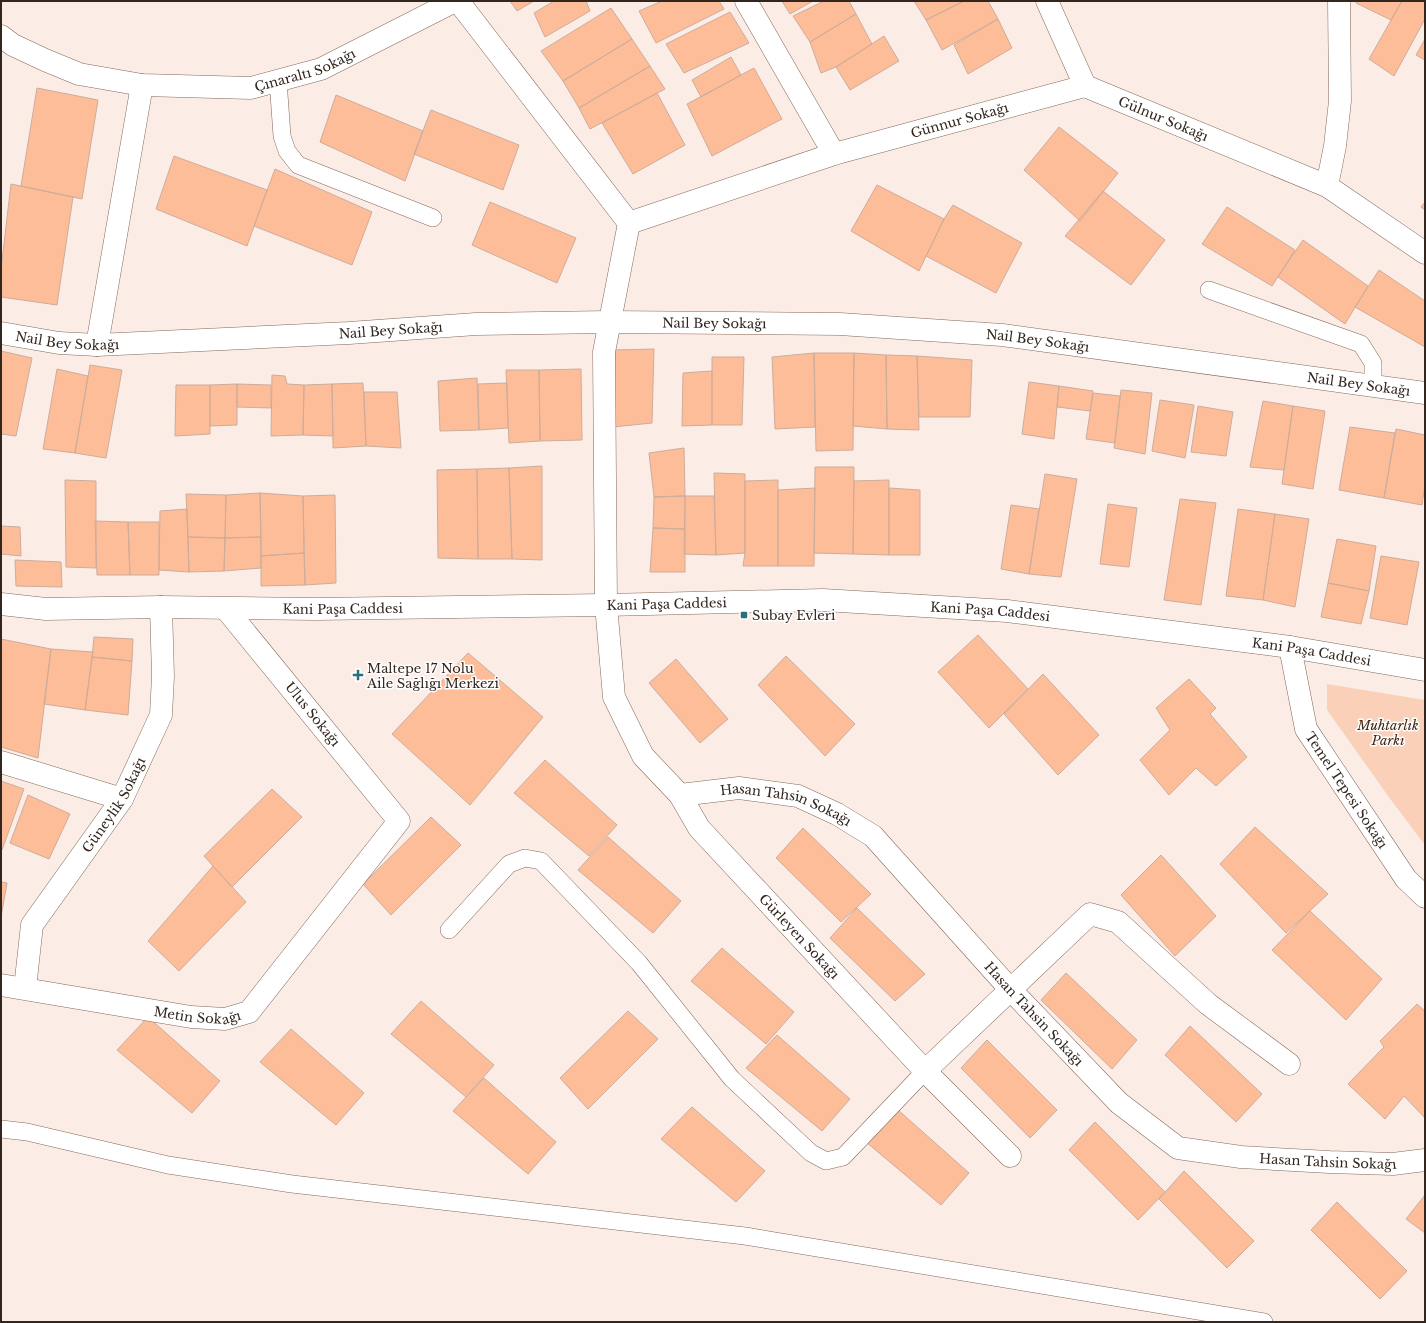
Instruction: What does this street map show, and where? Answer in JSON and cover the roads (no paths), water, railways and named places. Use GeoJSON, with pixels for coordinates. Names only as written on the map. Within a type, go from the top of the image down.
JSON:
{"type":"FeatureCollection","features":[{"type":"Feature","properties":{"kind":"street","name":"Çınaraltı Sokağı"},"geometry":{"type":"LineString","coordinates":[[1,36],[13,45],[80,74],[142,85],[251,88],[321,69],[457,1]]}},
{"type":"Feature","properties":{"kind":"street"},"geometry":{"type":"LineString","coordinates":[[457,1],[630,223],[608,322],[604,352],[606,606]]}},
{"type":"Feature","properties":{"kind":"street"},"geometry":{"type":"LineString","coordinates":[[746,1],[834,154]]}},
{"type":"Feature","properties":{"kind":"street"},"geometry":{"type":"LineString","coordinates":[[1047,1],[1085,86]]}},
{"type":"Feature","properties":{"kind":"street"},"geometry":{"type":"LineString","coordinates":[[1327,186],[1335,146],[1340,101],[1339,1]]}},
{"type":"Feature","properties":{"kind":"street"},"geometry":{"type":"LineString","coordinates":[[97,345],[142,85]]}},
{"type":"Feature","properties":{"kind":"street","name":"Günnur Sokağı"},"geometry":{"type":"LineString","coordinates":[[630,223],[834,154],[1085,86]]}},
{"type":"Feature","properties":{"kind":"street","name":"Gülnur Sokağı"},"geometry":{"type":"LineString","coordinates":[[1085,86],[1327,186],[1425,253]]}},
{"type":"Feature","properties":{"kind":"street","name":"Nail Bey Sokağı"},"geometry":{"type":"LineString","coordinates":[[1,333],[59,343],[97,345],[348,333],[476,324],[608,322],[840,324],[1002,335],[1425,393]]}},
{"type":"Feature","properties":{"kind":"street","name":"Kani Paşa Caddesi"},"geometry":{"type":"LineString","coordinates":[[1,604],[46,610],[161,607],[226,609],[606,606],[822,600],[1007,611],[1290,647],[1425,670]]}},
{"type":"Feature","properties":{"kind":"street","name":"Gürleyen Sokağı"},"geometry":{"type":"LineString","coordinates":[[606,606],[614,697],[643,756],[680,795],[698,828],[925,1071],[1010,1156]]}},
{"type":"Feature","properties":{"kind":"street","name":"Güneylik Sokağı"},"geometry":{"type":"LineString","coordinates":[[25,988],[32,925],[122,799],[161,715],[164,676],[161,607]]}},
{"type":"Feature","properties":{"kind":"street","name":"Ulus Sokağı"},"geometry":{"type":"LineString","coordinates":[[226,609],[399,821]]}},
{"type":"Feature","properties":{"kind":"street","name":"Temel Tepesi Sokağı"},"geometry":{"type":"LineString","coordinates":[[1290,647],[1306,729],[1406,879],[1425,897]]}},
{"type":"Feature","properties":{"kind":"street"},"geometry":{"type":"LineString","coordinates":[[1,762],[122,799]]}},
{"type":"Feature","properties":{"kind":"street","name":"Hasan Tahsin Sokağı"},"geometry":{"type":"LineString","coordinates":[[680,795],[739,788],[798,796],[837,814],[873,836],[1010,989],[1119,1103],[1178,1148],[1241,1157],[1329,1162],[1393,1164],[1425,1160]]}},
{"type":"Feature","properties":{"kind":"street","name":"Metin Sokağı"},"geometry":{"type":"LineString","coordinates":[[1,985],[191,1018],[225,1019],[249,1012],[399,821]]}},
{"type":"Feature","properties":{"kind":"street"},"geometry":{"type":"LineString","coordinates":[[925,1071],[1090,914],[1118,922],[1208,1004],[1289,1064]]}},
{"type":"Feature","properties":{"kind":"lane"},"geometry":{"type":"LineString","coordinates":[[278,80],[282,136],[287,151],[298,165],[433,218]]}},
{"type":"Feature","properties":{"kind":"lane"},"geometry":{"type":"LineString","coordinates":[[1210,290],[1361,344],[1374,363],[1373,386]]}},
{"type":"Feature","properties":{"kind":"lane"},"geometry":{"type":"LineString","coordinates":[[449,930],[509,864],[525,858],[540,861],[639,963],[732,1079],[810,1153],[826,1161],[843,1157],[925,1071]]}},
{"type":"Feature","properties":{"kind":"lane"},"geometry":{"type":"LineString","coordinates":[[1,1129],[27,1132],[176,1166],[292,1184],[745,1236],[1264,1322]]}},
{"type":"Feature","properties":{"kind":"place","name":"Subay Evleri"},"geometry":{"type":"Point","coordinates":[744,615]}},
{"type":"Feature","properties":{"kind":"place","name":"Maltepe 17 Nolu Aile Sağlığı Merkezi"},"geometry":{"type":"Point","coordinates":[358,675]}},
{"type":"Feature","properties":{"kind":"park label","name":"Muhtarlık Parkı"},"geometry":{"type":"Point","coordinates":[1388,732]}}]}
